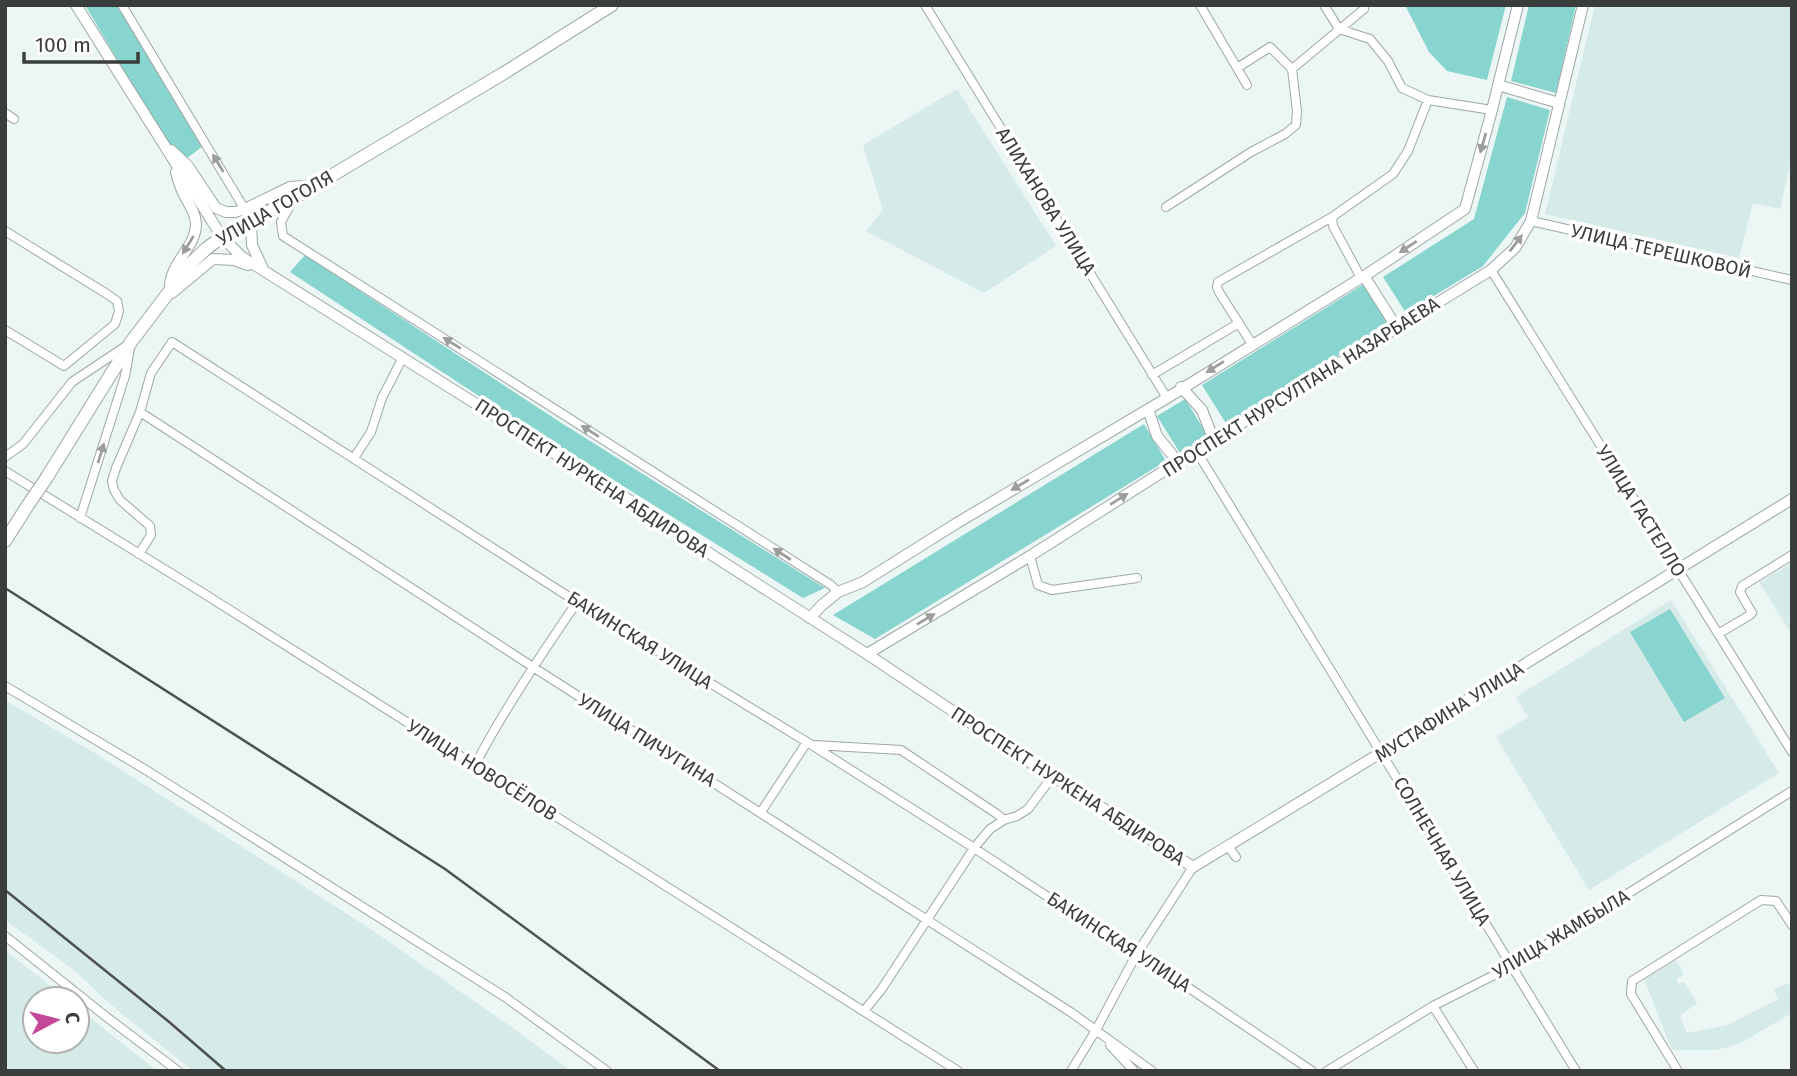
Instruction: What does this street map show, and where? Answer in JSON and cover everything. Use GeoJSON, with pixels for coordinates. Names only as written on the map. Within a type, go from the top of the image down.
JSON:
{"type":"FeatureCollection","features":[{"type":"Feature","properties":{"kind":"highway","name":"УЛИЦА ГОГОЛЯ"},"geometry":{"type":"LineString","coordinates":[[5,541],[131,342],[191,263],[222,237],[294,198],[505,73],[612,5]]}},
{"type":"Feature","properties":{"kind":"main road","name":"ПРОСПЕКТ НУРКЕНА АБДИРОВА"},"geometry":{"type":"LineString","coordinates":[[76,5],[222,237],[242,257],[637,505],[1193,867]]}},
{"type":"Feature","properties":{"kind":"main road"},"geometry":{"type":"LineString","coordinates":[[810,618],[838,592],[863,582],[1167,398],[1465,209],[1518,5]]}},
{"type":"Feature","properties":{"kind":"main road","name":"ПРОСПЕКТ НУРСУЛТАНА НАЗАРБАЕВА"},"geometry":{"type":"LineString","coordinates":[[867,654],[1491,270],[1515,248],[1531,221],[1583,5]]}},
{"type":"Feature","properties":{"kind":"main road"},"geometry":{"type":"LineString","coordinates":[[1498,85],[1559,103]]}},
{"type":"Feature","properties":{"kind":"main road"},"geometry":{"type":"LineString","coordinates":[[161,141],[188,166],[215,208],[226,212],[245,209],[289,187],[316,184]]}},
{"type":"Feature","properties":{"kind":"main road"},"geometry":{"type":"LineString","coordinates":[[167,295],[173,272],[194,239],[196,227],[172,159]]}},
{"type":"Feature","properties":{"kind":"main road"},"geometry":{"type":"LineString","coordinates":[[251,222],[252,245],[261,269]]}},
{"type":"Feature","properties":{"kind":"main road"},"geometry":{"type":"LineString","coordinates":[[167,295],[213,259],[234,260],[261,269]]}},
{"type":"Feature","properties":{"kind":"main road"},"geometry":{"type":"LineString","coordinates":[[1363,276],[1397,328]]}},
{"type":"Feature","properties":{"kind":"main road"},"geometry":{"type":"LineString","coordinates":[[1181,387],[1202,410],[1214,441]]}},
{"type":"Feature","properties":{"kind":"main road"},"geometry":{"type":"LineString","coordinates":[[1148,409],[1157,436],[1178,462]]}},
{"type":"Feature","properties":{"kind":"main road","name":"МУСТАФИНА УЛИЦА"},"geometry":{"type":"LineString","coordinates":[[1193,867],[1792,499]]}},
{"type":"Feature","properties":{"kind":"street"},"geometry":{"type":"LineString","coordinates":[[122,5],[251,222]]}},
{"type":"Feature","properties":{"kind":"street","name":"АЛИХАНОВА УЛИЦА"},"geometry":{"type":"LineString","coordinates":[[925,5],[1167,398]]}},
{"type":"Feature","properties":{"kind":"street"},"geometry":{"type":"LineString","coordinates":[[1200,5],[1247,85]]}},
{"type":"Feature","properties":{"kind":"street"},"geometry":{"type":"LineString","coordinates":[[1324,5],[1339,29],[1370,39],[1388,61],[1402,88],[1428,100],[1492,110]]}},
{"type":"Feature","properties":{"kind":"street"},"geometry":{"type":"LineString","coordinates":[[1292,69],[1364,9]]}},
{"type":"Feature","properties":{"kind":"street"},"geometry":{"type":"LineString","coordinates":[[1166,207],[1296,125],[1292,69],[1270,47],[1237,68]]}},
{"type":"Feature","properties":{"kind":"street"},"geometry":{"type":"LineString","coordinates":[[1252,344],[1219,292],[1218,282],[1332,218],[1393,174],[1408,152],[1428,100]]}},
{"type":"Feature","properties":{"kind":"street"},"geometry":{"type":"LineString","coordinates":[[5,113],[14,119]]}},
{"type":"Feature","properties":{"kind":"street","name":"ПРОСПЕКТ НУРКЕНА АБДИРОВА"},"geometry":{"type":"LineString","coordinates":[[294,198],[281,222],[283,236],[808,570],[838,592]]}},
{"type":"Feature","properties":{"kind":"street"},"geometry":{"type":"LineString","coordinates":[[1332,218],[1333,226],[1363,276]]}},
{"type":"Feature","properties":{"kind":"street","name":"УЛИЦА ТЕРЕШКОВОЙ"},"geometry":{"type":"LineString","coordinates":[[1531,221],[1792,280]]}},
{"type":"Feature","properties":{"kind":"street"},"geometry":{"type":"LineString","coordinates":[[5,231],[117,301],[119,311],[115,324],[64,366],[5,330]]}},
{"type":"Feature","properties":{"kind":"street","name":"УЛИЦА ГАСТЕЛЛО"},"geometry":{"type":"LineString","coordinates":[[1491,270],[1792,752]]}},
{"type":"Feature","properties":{"kind":"street"},"geometry":{"type":"LineString","coordinates":[[1152,375],[1239,323]]}},
{"type":"Feature","properties":{"kind":"street"},"geometry":{"type":"LineString","coordinates":[[5,457],[23,444],[72,382],[131,342]]}},
{"type":"Feature","properties":{"kind":"street"},"geometry":{"type":"LineString","coordinates":[[80,519],[125,376],[131,342]]}},
{"type":"Feature","properties":{"kind":"street","name":"БАКИНСКАЯ УЛИЦА"},"geometry":{"type":"LineString","coordinates":[[139,554],[151,535],[150,526],[120,500],[112,481],[140,412],[151,373],[172,342],[577,602],[974,848],[1136,955],[1160,965],[1186,986],[1312,1071]]}},
{"type":"Feature","properties":{"kind":"street"},"geometry":{"type":"LineString","coordinates":[[354,458],[371,432],[382,398],[403,357]]}},
{"type":"Feature","properties":{"kind":"street","name":"УЛИЦА ПИЧУГИНА"},"geometry":{"type":"LineString","coordinates":[[140,412],[1072,1013],[1152,1071]]}},
{"type":"Feature","properties":{"kind":"street","name":"СОЛНЕЧНАЯ УЛИЦА"},"geometry":{"type":"LineString","coordinates":[[1197,452],[1576,1071]]}},
{"type":"Feature","properties":{"kind":"street","name":"УЛИЦА НОВОСЁЛОВ"},"geometry":{"type":"LineString","coordinates":[[5,471],[958,1071]]}},
{"type":"Feature","properties":{"kind":"street"},"geometry":{"type":"LineString","coordinates":[[1718,634],[1752,612],[1740,592],[1742,586],[1792,555]]}},
{"type":"Feature","properties":{"kind":"street"},"geometry":{"type":"LineString","coordinates":[[1030,556],[1038,585],[1052,590],[1137,578]]}},
{"type":"Feature","properties":{"kind":"street"},"geometry":{"type":"LineString","coordinates":[[475,765],[533,667],[577,602]]}},
{"type":"Feature","properties":{"kind":"street"},"geometry":{"type":"LineString","coordinates":[[5,686],[158,778],[505,997],[607,1071]]}},
{"type":"Feature","properties":{"kind":"street"},"geometry":{"type":"LineString","coordinates":[[761,812],[809,744],[901,750],[1004,820]]}},
{"type":"Feature","properties":{"kind":"street"},"geometry":{"type":"LineString","coordinates":[[864,1011],[881,990],[974,848],[990,829],[1028,810],[1052,777]]}},
{"type":"Feature","properties":{"kind":"street","name":"УЛИЦА ЖАМБЫЛА"},"geometry":{"type":"LineString","coordinates":[[1327,1071],[1433,1006],[1512,966],[1792,791]]}},
{"type":"Feature","properties":{"kind":"street"},"geometry":{"type":"LineString","coordinates":[[1228,846],[1237,858]]}},
{"type":"Feature","properties":{"kind":"street","name":"МУСТАФИНА УЛИЦА"},"geometry":{"type":"LineString","coordinates":[[1071,1071],[1136,955],[1193,867]]}},
{"type":"Feature","properties":{"kind":"street"},"geometry":{"type":"LineString","coordinates":[[1678,1071],[1631,995],[1632,981],[1761,900],[1776,901],[1792,925]]}},
{"type":"Feature","properties":{"kind":"street"},"geometry":{"type":"LineString","coordinates":[[5,936],[178,1071]]}},
{"type":"Feature","properties":{"kind":"street"},"geometry":{"type":"LineString","coordinates":[[1433,1006],[1474,1071]]}},
{"type":"Feature","properties":{"kind":"street"},"geometry":{"type":"LineString","coordinates":[[1096,1030],[1134,1071]]}},
{"type":"Feature","properties":{"kind":"shaded area"},"geometry":{"type":"Polygon","coordinates":[[[85,5],[117,5],[203,146],[186,159],[164,139],[85,5]]]}},
{"type":"Feature","properties":{"kind":"shaded area"},"geometry":{"type":"Polygon","coordinates":[[[1405,5],[1506,5],[1487,80],[1447,71],[1429,52],[1405,5]]]}},
{"type":"Feature","properties":{"kind":"shaded area"},"geometry":{"type":"Polygon","coordinates":[[[1529,5],[1576,5],[1556,93],[1511,81],[1529,5]]]}},
{"type":"Feature","properties":{"kind":"shaded area"},"geometry":{"type":"Polygon","coordinates":[[[1595,5],[1792,5],[1792,157],[1780,209],[1753,203],[1739,258],[1545,214],[1595,5]]]}},
{"type":"Feature","properties":{"kind":"shaded area"},"geometry":{"type":"Polygon","coordinates":[[[957,89],[1056,246],[984,293],[866,231],[883,210],[863,145],[957,89]]]}},
{"type":"Feature","properties":{"kind":"shaded area"},"geometry":{"type":"Polygon","coordinates":[[[1507,97],[1550,110],[1525,213],[1483,266],[1406,313],[1383,277],[1474,219],[1507,97]]]}},
{"type":"Feature","properties":{"kind":"shaded area"},"geometry":{"type":"Polygon","coordinates":[[[305,255],[563,424],[825,588],[803,598],[488,402],[290,272],[305,255]]]}},
{"type":"Feature","properties":{"kind":"shaded area"},"geometry":{"type":"Polygon","coordinates":[[[1364,284],[1389,324],[1227,425],[1202,385],[1364,284]]]}},
{"type":"Feature","properties":{"kind":"shaded area"},"geometry":{"type":"Polygon","coordinates":[[[1185,399],[1208,436],[1180,453],[1157,416],[1185,399]]]}},
{"type":"Feature","properties":{"kind":"shaded area"},"geometry":{"type":"Polygon","coordinates":[[[1144,424],[1166,461],[875,639],[833,615],[1144,424]]]}},
{"type":"Feature","properties":{"kind":"shaded area"},"geometry":{"type":"Polygon","coordinates":[[[1792,562],[1792,635],[1759,582],[1792,562]]]}},
{"type":"Feature","properties":{"kind":"shaded area"},"geometry":{"type":"Polygon","coordinates":[[[1671,600],[1779,773],[1589,890],[1496,737],[1528,717],[1516,697],[1671,600]]]}},
{"type":"Feature","properties":{"kind":"shaded area"},"geometry":{"type":"Polygon","coordinates":[[[1670,609],[1725,698],[1684,722],[1630,632],[1670,609]]]}},
{"type":"Feature","properties":{"kind":"shaded area"},"geometry":{"type":"Polygon","coordinates":[[[5,700],[98,755],[366,926],[571,1071],[193,1071],[110,1004],[74,970],[5,920],[5,700]]]}},
{"type":"Feature","properties":{"kind":"shaded area"},"geometry":{"type":"Polygon","coordinates":[[[5,950],[49,985],[21,985],[21,1055],[91,1055],[91,1018],[157,1071],[5,1071],[5,950]]]}},
{"type":"Feature","properties":{"kind":"shaded area"},"geometry":{"type":"Polygon","coordinates":[[[1676,960],[1684,974],[1677,979],[1678,984],[1684,982],[1697,1003],[1680,1016],[1687,1033],[1728,1025],[1778,999],[1774,989],[1790,983],[1792,1013],[1739,1044],[1716,1050],[1672,1050],[1644,979],[1676,960]]]}},
{"type":"Feature","properties":{"kind":"railway"},"geometry":{"type":"LineString","coordinates":[[5,588],[445,869],[720,1071]]}},
{"type":"Feature","properties":{"kind":"railway"},"geometry":{"type":"LineString","coordinates":[[5,890],[226,1071]]}}]}
